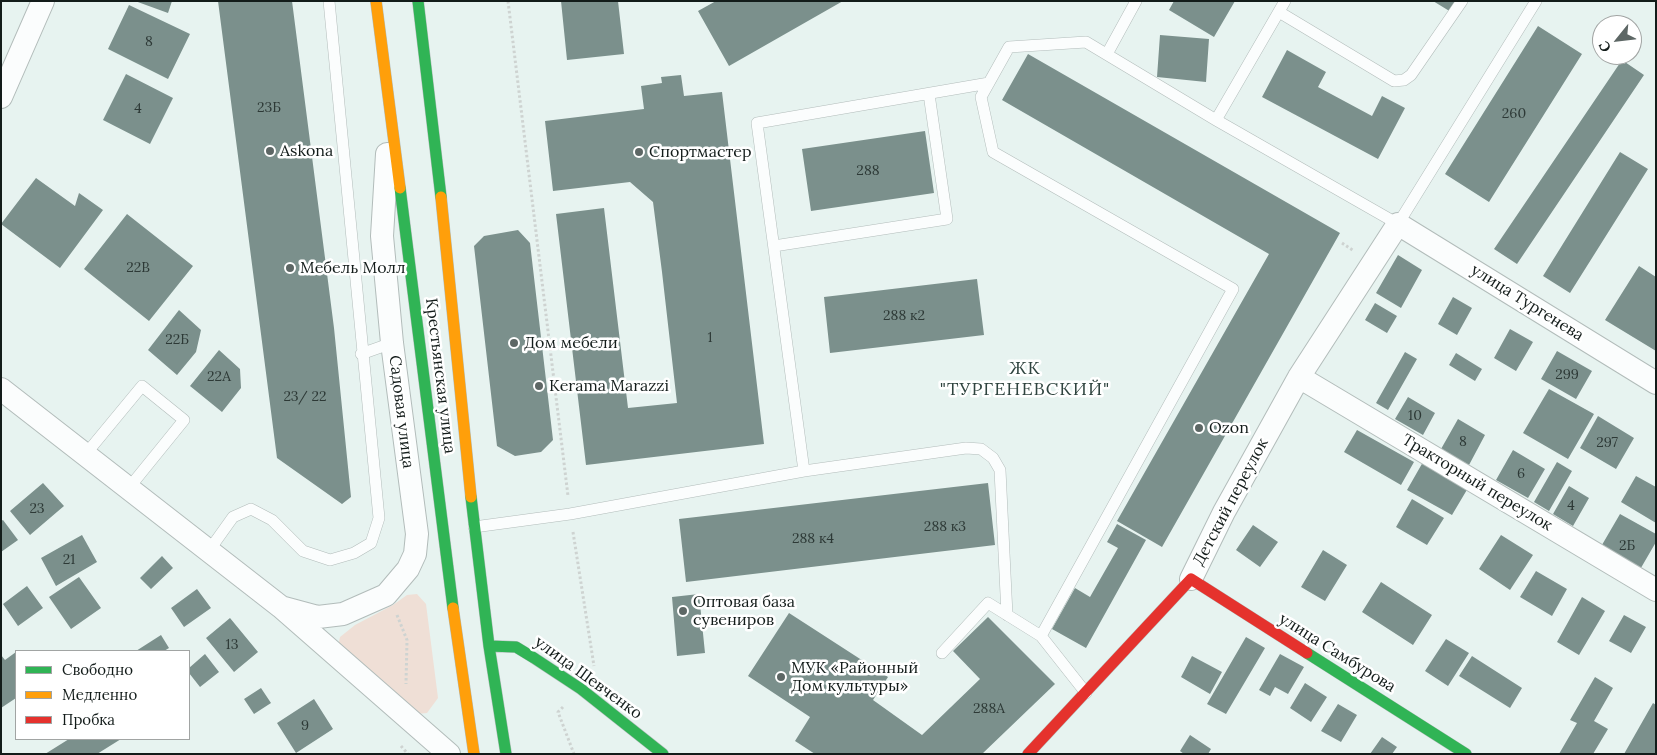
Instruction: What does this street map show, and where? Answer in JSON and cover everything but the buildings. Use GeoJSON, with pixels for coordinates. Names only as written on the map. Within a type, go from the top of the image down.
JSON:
{"type":"FeatureCollection","features":[{"type":"Feature","properties":{"kind":"main road","name":"Крестьянская улица"},"geometry":{"type":"LineString","coordinates":[[376,1],[458,650],[474,754]]}},
{"type":"Feature","properties":{"kind":"main road","name":"Крестьянская улица"},"geometry":{"type":"LineString","coordinates":[[418,1],[434,124],[474,527],[489,646],[506,754]]}},
{"type":"Feature","properties":{"kind":"main road","name":"Детский переулок"},"geometry":{"type":"LineString","coordinates":[[1028,754],[1190,579]]}},
{"type":"Feature","properties":{"kind":"main road","name":"улица Самбурова"},"geometry":{"type":"LineString","coordinates":[[1190,579],[1466,754]]}},
{"type":"Feature","properties":{"kind":"main road","name":"улица Шевченко"},"geometry":{"type":"LineString","coordinates":[[458,650],[489,646],[516,647],[581,689],[663,754]]}},
{"type":"Feature","properties":{"kind":"street"},"geometry":{"type":"LineString","coordinates":[[1,97],[43,1]]}},
{"type":"Feature","properties":{"kind":"street","name":"Садовая улица"},"geometry":{"type":"LineString","coordinates":[[281,607],[318,617],[343,614],[386,595],[408,569],[415,554],[417,534],[392,344],[382,236],[390,108]]}},
{"type":"Feature","properties":{"kind":"street","name":"Детский переулок"},"geometry":{"type":"LineString","coordinates":[[1190,579],[1224,512],[1299,377],[1398,224]]}},
{"type":"Feature","properties":{"kind":"street","name":"улица Тургенева"},"geometry":{"type":"LineString","coordinates":[[1398,224],[1656,382]]}},
{"type":"Feature","properties":{"kind":"street","name":"Тракторный переулок"},"geometry":{"type":"LineString","coordinates":[[1299,377],[1656,590]]}},
{"type":"Feature","properties":{"kind":"street","name":"Садовая улица"},"geometry":{"type":"LineString","coordinates":[[1,389],[281,607],[449,754]]}},
{"type":"Feature","properties":{"kind":"lane"},"geometry":{"type":"LineString","coordinates":[[208,552],[233,517],[252,509],[272,520],[303,551],[330,560],[354,553],[371,543],[379,518],[361,354],[329,1]]}},
{"type":"Feature","properties":{"kind":"lane"},"geometry":{"type":"LineString","coordinates":[[1107,54],[1136,1]]}},
{"type":"Feature","properties":{"kind":"lane"},"geometry":{"type":"LineString","coordinates":[[1216,120],[1282,6],[1394,80],[1404,80],[1411,74],[1462,1]]}},
{"type":"Feature","properties":{"kind":"lane"},"geometry":{"type":"LineString","coordinates":[[1041,636],[1233,289],[993,152],[981,97],[1009,47],[1086,42],[1216,120],[1398,224],[1536,1]]}},
{"type":"Feature","properties":{"kind":"lane"},"geometry":{"type":"LineString","coordinates":[[804,471],[757,124],[989,83]]}},
{"type":"Feature","properties":{"kind":"lane"},"geometry":{"type":"LineString","coordinates":[[774,246],[947,219],[929,94]]}},
{"type":"Feature","properties":{"kind":"lane"},"geometry":{"type":"LineString","coordinates":[[361,354],[392,344]]}},
{"type":"Feature","properties":{"kind":"lane"},"geometry":{"type":"LineString","coordinates":[[85,455],[142,386],[184,420],[128,488]]}},
{"type":"Feature","properties":{"kind":"lane"},"geometry":{"type":"LineString","coordinates":[[474,527],[570,514],[804,471],[966,448],[981,449],[994,458],[1000,470],[1007,615]]}},
{"type":"Feature","properties":{"kind":"lane"},"geometry":{"type":"LineString","coordinates":[[942,653],[988,603],[1041,636],[1086,693]]}},
{"type":"Feature","properties":{"kind":"path"},"geometry":{"type":"LineString","coordinates":[[508,1],[570,514],[595,674],[558,712],[574,754]]}},
{"type":"Feature","properties":{"kind":"path"},"geometry":{"type":"LineString","coordinates":[[386,595],[394,605],[407,640],[405,703],[399,710]]}},
{"type":"Feature","properties":{"kind":"path"},"geometry":{"type":"LineString","coordinates":[[396,740],[408,754]]}},
{"type":"Feature","properties":{"kind":"shaded area"},"geometry":{"type":"Polygon","coordinates":[[[417,594],[426,604],[438,698],[427,713],[417,714],[338,646],[340,637],[355,625],[393,605],[407,595],[417,594]]]}},
{"type":"Feature","properties":{"kind":"traffic: fast"},"geometry":{"type":"LineString","coordinates":[[418,1],[441,197]]}},
{"type":"Feature","properties":{"kind":"traffic: fast"},"geometry":{"type":"LineString","coordinates":[[400,188],[453,608]]}},
{"type":"Feature","properties":{"kind":"traffic: fast"},"geometry":{"type":"LineString","coordinates":[[471,497],[489,646],[506,754]]}},
{"type":"Feature","properties":{"kind":"traffic: fast"},"geometry":{"type":"LineString","coordinates":[[489,646],[516,647],[534,658],[581,689],[663,754]]}},
{"type":"Feature","properties":{"kind":"traffic: fast"},"geometry":{"type":"LineString","coordinates":[[1307,653],[1466,754]]}},
{"type":"Feature","properties":{"kind":"traffic: slow"},"geometry":{"type":"LineString","coordinates":[[376,1],[400,188]]}},
{"type":"Feature","properties":{"kind":"traffic: slow"},"geometry":{"type":"LineString","coordinates":[[441,197],[471,497]]}},
{"type":"Feature","properties":{"kind":"traffic: slow"},"geometry":{"type":"LineString","coordinates":[[453,608],[474,754]]}},
{"type":"Feature","properties":{"kind":"traffic: jam"},"geometry":{"type":"LineString","coordinates":[[1028,754],[1191,579],[1307,653]]}},
{"type":"Feature","properties":{"kind":"place","name":"Askona"},"geometry":{"type":"Point","coordinates":[270,151]}},
{"type":"Feature","properties":{"kind":"place","name":"Спортмастер"},"geometry":{"type":"Point","coordinates":[639,152]}},
{"type":"Feature","properties":{"kind":"place","name":"Мебель Молл"},"geometry":{"type":"Point","coordinates":[290,268]}},
{"type":"Feature","properties":{"kind":"place","name":"Дом мебели"},"geometry":{"type":"Point","coordinates":[514,343]}},
{"type":"Feature","properties":{"kind":"place","name":"Kerama Marazzi"},"geometry":{"type":"Point","coordinates":[539,386]}},
{"type":"Feature","properties":{"kind":"place","name":"Ozon"},"geometry":{"type":"Point","coordinates":[1199,428]}},
{"type":"Feature","properties":{"kind":"place","name":"Оптовая база сувениров"},"geometry":{"type":"Point","coordinates":[683,611]}},
{"type":"Feature","properties":{"kind":"place","name":"МУК «Районный Дом культуры»"},"geometry":{"type":"Point","coordinates":[781,677]}},
{"type":"Feature","properties":{"kind":"district","name":"ЖК \"ТУРГЕНЕВСКИЙ\""},"geometry":{"type":"Point","coordinates":[1025,379]}}]}
